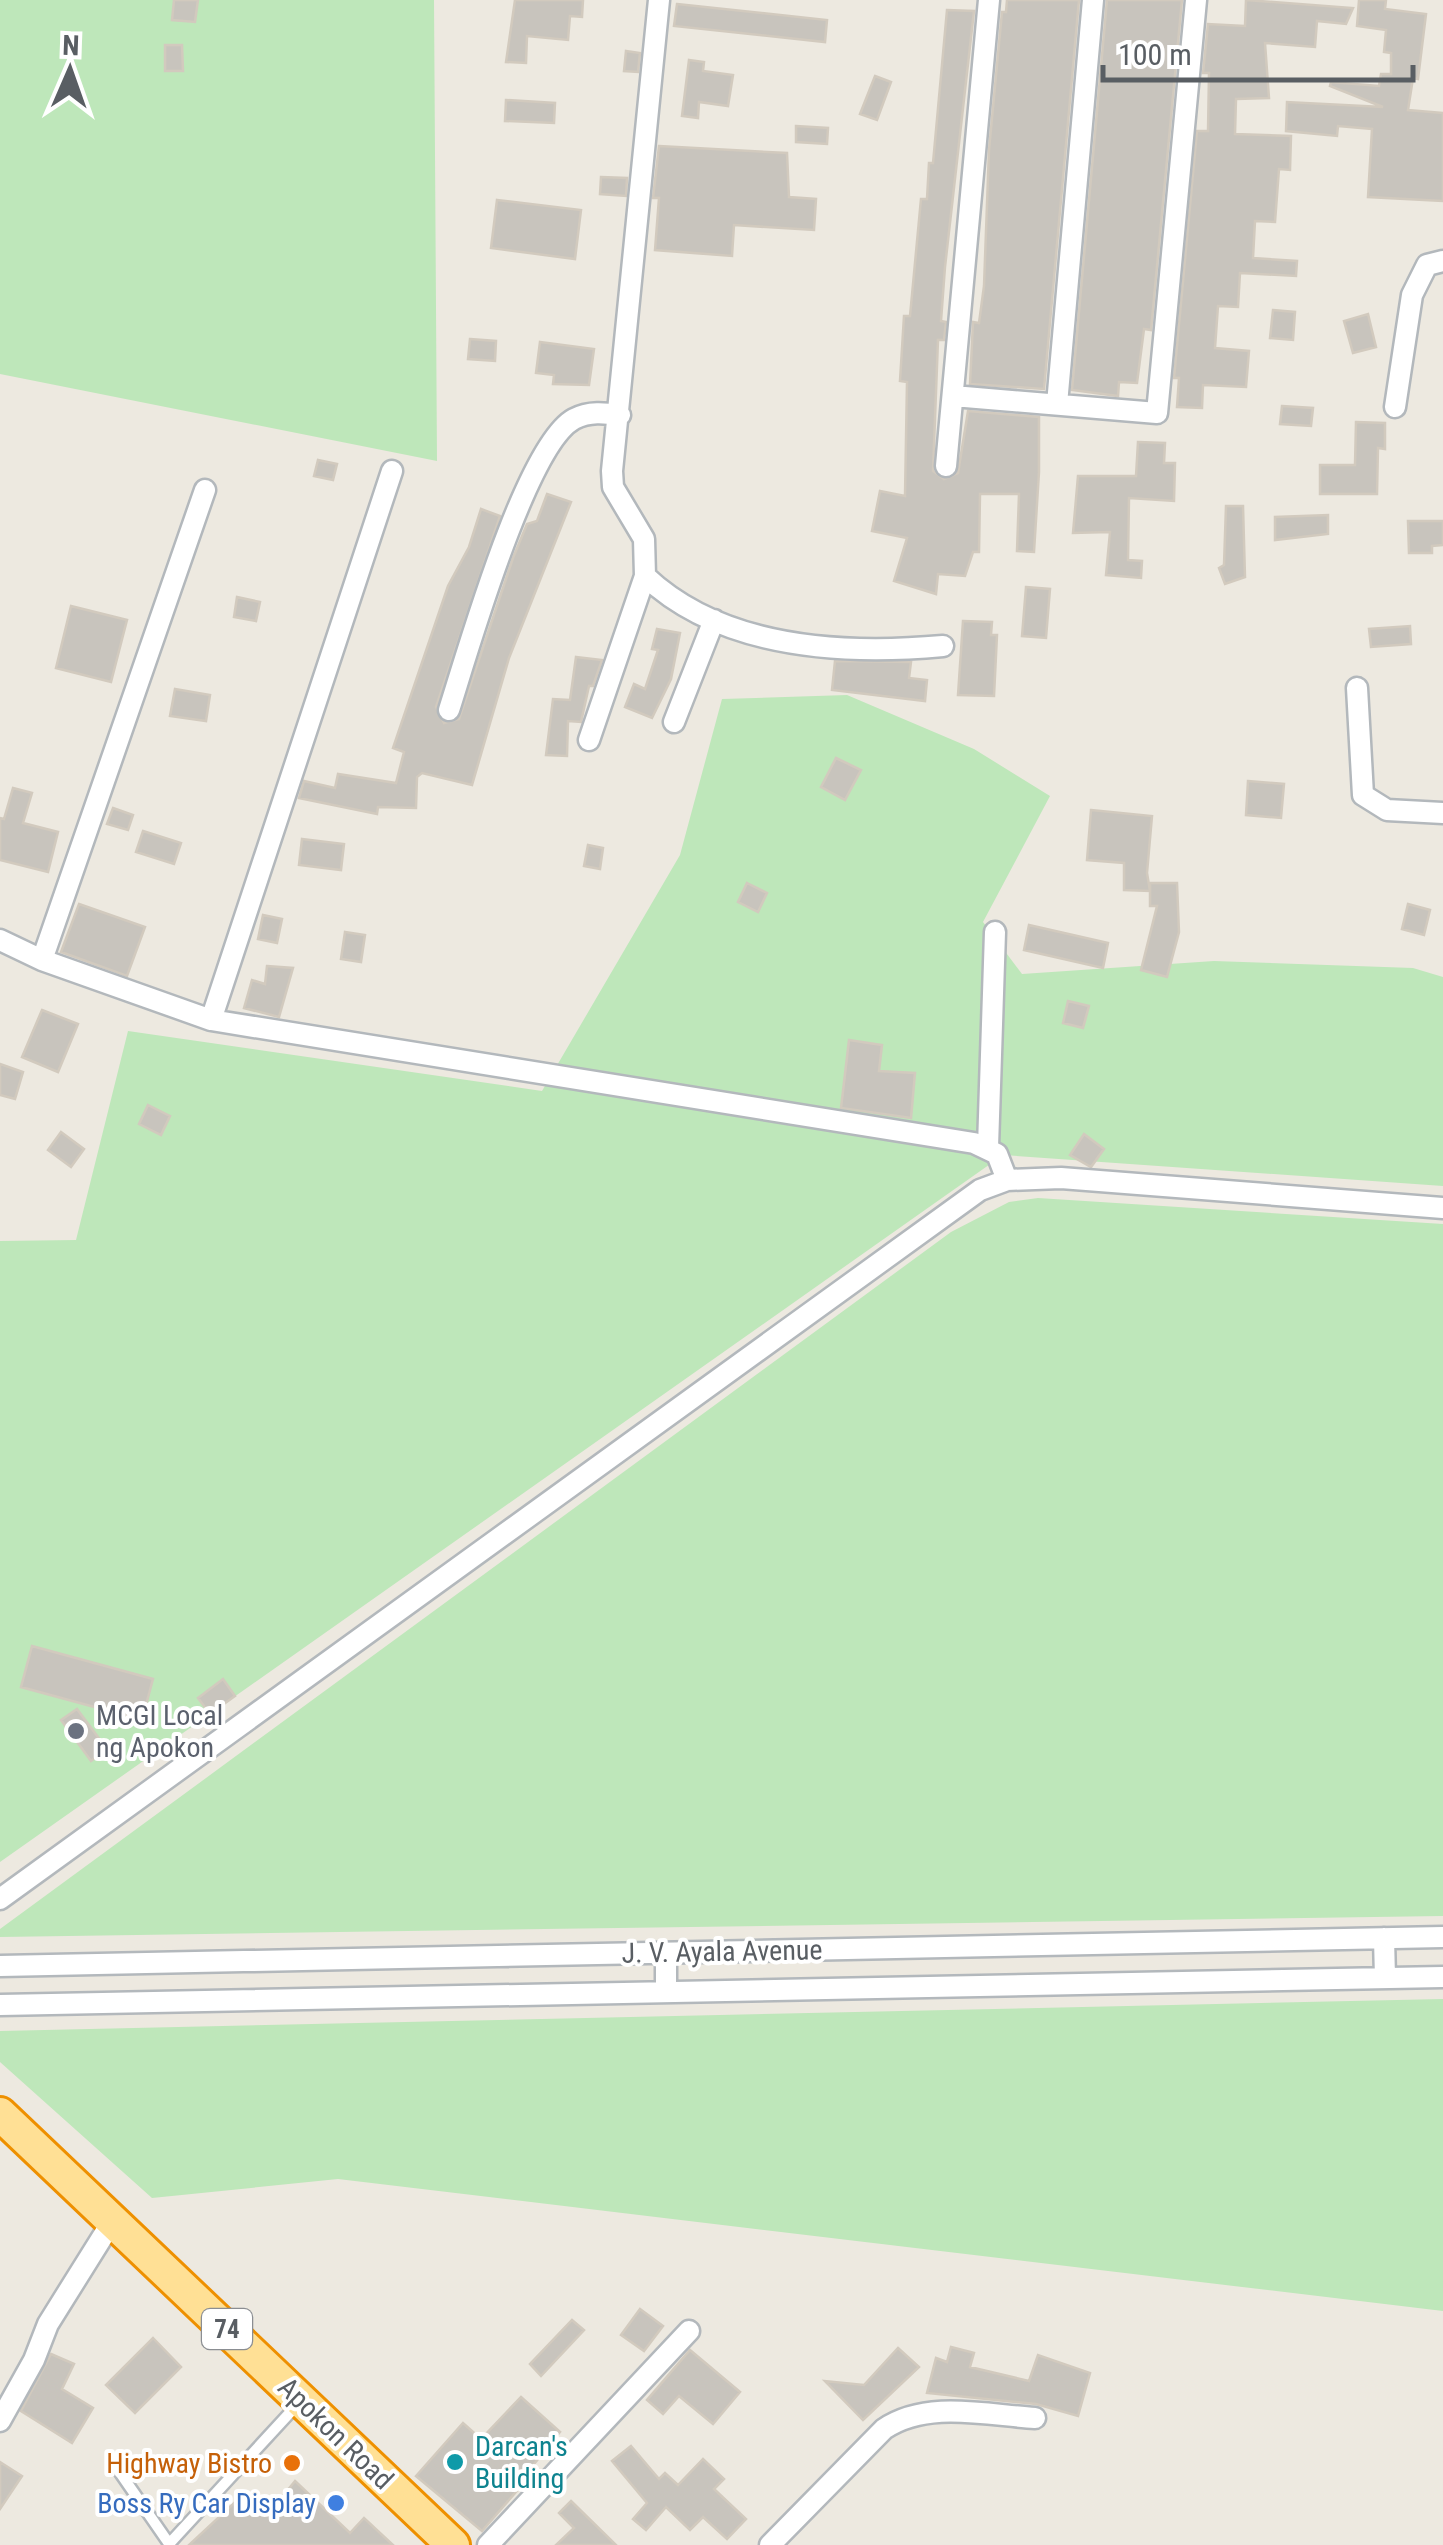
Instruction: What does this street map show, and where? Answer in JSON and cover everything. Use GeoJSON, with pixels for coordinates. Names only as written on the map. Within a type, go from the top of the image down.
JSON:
{"type":"FeatureCollection","features":[{"type":"Feature","properties":{"kind":"highway","name":"Apokon Road"},"geometry":{"type":"LineString","coordinates":[[0,2114],[454,2545]]}},
{"type":"Feature","properties":{"kind":"street"},"geometry":{"type":"LineString","coordinates":[[589,740],[645,576],[644,538],[614,487],[659,0]]}},
{"type":"Feature","properties":{"kind":"street"},"geometry":{"type":"LineString","coordinates":[[946,466],[990,0]]}},
{"type":"Feature","properties":{"kind":"street"},"geometry":{"type":"LineString","coordinates":[[1056,404],[1093,0]]}},
{"type":"Feature","properties":{"kind":"street"},"geometry":{"type":"LineString","coordinates":[[953,396],[1156,412],[1196,0]]}},
{"type":"Feature","properties":{"kind":"street"},"geometry":{"type":"LineString","coordinates":[[1395,407],[1412,295],[1427,265],[1443,261]]}},
{"type":"Feature","properties":{"kind":"street"},"geometry":{"type":"LineString","coordinates":[[449,710],[513,522],[546,454],[573,419],[590,414],[620,415]]}},
{"type":"Feature","properties":{"kind":"street"},"geometry":{"type":"LineString","coordinates":[[211,1020],[392,470]]}},
{"type":"Feature","properties":{"kind":"street"},"geometry":{"type":"LineString","coordinates":[[42,960],[205,490]]}},
{"type":"Feature","properties":{"kind":"street"},"geometry":{"type":"LineString","coordinates":[[645,576],[662,592],[714,620],[832,650],[942,646]]}},
{"type":"Feature","properties":{"kind":"street"},"geometry":{"type":"LineString","coordinates":[[674,722],[714,620]]}},
{"type":"Feature","properties":{"kind":"street"},"geometry":{"type":"LineString","coordinates":[[1357,688],[1363,795],[1387,810],[1443,813]]}},
{"type":"Feature","properties":{"kind":"street"},"geometry":{"type":"LineString","coordinates":[[988,1147],[996,932]]}},
{"type":"Feature","properties":{"kind":"street"},"geometry":{"type":"LineString","coordinates":[[3,948],[211,1020],[988,1147],[1003,1162],[1007,1180]]}},
{"type":"Feature","properties":{"kind":"street"},"geometry":{"type":"LineString","coordinates":[[0,1900],[915,1233],[980,1190],[1007,1180],[1098,1180],[1443,1208]]}},
{"type":"Feature","properties":{"kind":"street","name":"J. V. Ayala Avenue"},"geometry":{"type":"LineString","coordinates":[[0,1966],[1443,1936]]}},
{"type":"Feature","properties":{"kind":"street"},"geometry":{"type":"LineString","coordinates":[[1384,1938],[1385,1978]]}},
{"type":"Feature","properties":{"kind":"street"},"geometry":{"type":"LineString","coordinates":[[666,1953],[666,1992]]}},
{"type":"Feature","properties":{"kind":"street","name":"J. V. Ayala Avenue"},"geometry":{"type":"LineString","coordinates":[[0,2005],[1443,1977]]}},
{"type":"Feature","properties":{"kind":"street"},"geometry":{"type":"LineString","coordinates":[[0,2421],[34,2360],[48,2324],[113,2220]]}},
{"type":"Feature","properties":{"kind":"street"},"geometry":{"type":"LineString","coordinates":[[488,2545],[689,2331]]}},
{"type":"Feature","properties":{"kind":"street"},"geometry":{"type":"LineString","coordinates":[[770,2545],[884,2428],[903,2416],[927,2411],[1035,2418]]}},
{"type":"Feature","properties":{"kind":"lane"},"geometry":{"type":"LineString","coordinates":[[114,2464],[169,2544],[301,2400]]}},
{"type":"Feature","properties":{"kind":"green space"},"geometry":{"type":"Polygon","coordinates":[[[0,0],[434,0],[437,461],[0,374],[0,0]]]}},
{"type":"Feature","properties":{"kind":"green space"},"geometry":{"type":"Polygon","coordinates":[[[847,695],[974,749],[1050,796],[983,922],[1022,974],[1214,961],[1413,968],[1443,977],[1443,1186],[1003,1155],[0,1862],[0,1241],[76,1240],[128,1031],[542,1091],[680,855],[722,699],[847,695]]]}},
{"type":"Feature","properties":{"kind":"green space"},"geometry":{"type":"Polygon","coordinates":[[[1038,1198],[1443,1224],[1443,1916],[0,1937],[0,1929],[951,1232],[1009,1202],[1038,1198]]]}},
{"type":"Feature","properties":{"kind":"green space"},"geometry":{"type":"Polygon","coordinates":[[[1443,1999],[1443,2311],[338,2179],[152,2198],[0,2062],[0,2031],[1443,1999]]]}},
{"type":"Feature","properties":{"kind":"building"},"geometry":{"type":"Polygon","coordinates":[[[174,0],[198,0],[195,22],[172,20],[174,0]]]}},
{"type":"Feature","properties":{"kind":"building"},"geometry":{"type":"Polygon","coordinates":[[[515,0],[583,0],[582,17],[570,16],[568,40],[527,36],[526,63],[506,62],[515,0]]]}},
{"type":"Feature","properties":{"kind":"building"},"geometry":{"type":"Polygon","coordinates":[[[1007,0],[1079,0],[1044,389],[970,384],[973,322],[979,323],[984,286],[989,150],[1002,12],[1006,12],[1007,0]]]}},
{"type":"Feature","properties":{"kind":"building"},"geometry":{"type":"Polygon","coordinates":[[[1107,0],[1182,0],[1151,330],[1144,329],[1137,383],[1119,382],[1118,396],[1072,390],[1107,0]]]}},
{"type":"Feature","properties":{"kind":"building"},"geometry":{"type":"Polygon","coordinates":[[[1246,0],[1353,8],[1346,24],[1317,21],[1315,47],[1265,43],[1269,98],[1236,99],[1235,134],[1291,136],[1290,170],[1279,169],[1275,222],[1255,221],[1253,258],[1297,261],[1296,276],[1240,273],[1238,307],[1218,306],[1215,348],[1249,351],[1246,387],[1203,385],[1202,408],[1177,407],[1179,378],[1174,378],[1197,131],[1208,131],[1209,73],[1203,73],[1208,24],[1245,26],[1246,0]]]}},
{"type":"Feature","properties":{"kind":"building"},"geometry":{"type":"Polygon","coordinates":[[[1359,0],[1386,0],[1385,9],[1426,14],[1418,79],[1413,78],[1408,110],[1443,113],[1443,201],[1368,197],[1372,129],[1338,126],[1337,136],[1286,131],[1287,102],[1383,107],[1330,86],[1331,82],[1379,86],[1381,74],[1391,74],[1391,53],[1384,52],[1386,30],[1357,26],[1359,0]]]}},
{"type":"Feature","properties":{"kind":"building"},"geometry":{"type":"Polygon","coordinates":[[[677,4],[827,20],[825,42],[674,26],[677,4]]]}},
{"type":"Feature","properties":{"kind":"building"},"geometry":{"type":"Polygon","coordinates":[[[947,10],[974,11],[945,267],[941,321],[946,322],[944,340],[938,340],[933,471],[944,479],[958,473],[968,411],[1039,417],[1039,472],[1034,552],[1017,551],[1019,494],[980,494],[979,552],[973,552],[965,576],[938,574],[936,594],[894,581],[907,538],[872,531],[880,491],[905,496],[907,382],[900,381],[904,316],[910,316],[921,199],[927,199],[929,163],[933,163],[947,10]]]}},
{"type":"Feature","properties":{"kind":"building"},"geometry":{"type":"Polygon","coordinates":[[[165,45],[182,45],[183,71],[165,71],[165,45]]]}},
{"type":"Feature","properties":{"kind":"building"},"geometry":{"type":"Polygon","coordinates":[[[626,51],[640,53],[638,72],[624,71],[626,51]]]}},
{"type":"Feature","properties":{"kind":"building"},"geometry":{"type":"Polygon","coordinates":[[[689,60],[704,62],[703,71],[733,75],[728,106],[699,102],[698,118],[682,116],[689,60]]]}},
{"type":"Feature","properties":{"kind":"building"},"geometry":{"type":"Polygon","coordinates":[[[875,76],[891,82],[877,120],[860,114],[875,76]]]}},
{"type":"Feature","properties":{"kind":"building"},"geometry":{"type":"Polygon","coordinates":[[[506,100],[555,103],[554,123],[505,121],[506,100]]]}},
{"type":"Feature","properties":{"kind":"building"},"geometry":{"type":"Polygon","coordinates":[[[796,126],[828,128],[827,144],[796,142],[796,126]]]}},
{"type":"Feature","properties":{"kind":"building"},"geometry":{"type":"Polygon","coordinates":[[[659,146],[787,153],[789,197],[816,199],[814,230],[734,225],[732,256],[655,250],[659,198],[653,198],[659,146]]]}},
{"type":"Feature","properties":{"kind":"building"},"geometry":{"type":"Polygon","coordinates":[[[601,177],[627,178],[626,196],[600,194],[601,177]]]}},
{"type":"Feature","properties":{"kind":"building"},"geometry":{"type":"Polygon","coordinates":[[[497,200],[581,210],[575,259],[491,248],[497,200]]]}},
{"type":"Feature","properties":{"kind":"building"},"geometry":{"type":"Polygon","coordinates":[[[1273,310],[1295,312],[1293,340],[1270,338],[1273,310]]]}},
{"type":"Feature","properties":{"kind":"building"},"geometry":{"type":"Polygon","coordinates":[[[1368,314],[1376,347],[1353,353],[1344,321],[1368,314]]]}},
{"type":"Feature","properties":{"kind":"building"},"geometry":{"type":"Polygon","coordinates":[[[470,339],[496,341],[495,361],[468,359],[470,339]]]}},
{"type":"Feature","properties":{"kind":"building"},"geometry":{"type":"Polygon","coordinates":[[[540,342],[594,349],[589,385],[553,384],[554,375],[536,373],[540,342]]]}},
{"type":"Feature","properties":{"kind":"building"},"geometry":{"type":"Polygon","coordinates":[[[1282,406],[1313,408],[1311,426],[1280,424],[1282,406]]]}},
{"type":"Feature","properties":{"kind":"building"},"geometry":{"type":"Polygon","coordinates":[[[1356,422],[1385,423],[1385,449],[1378,448],[1377,494],[1320,494],[1320,465],[1355,465],[1356,422]]]}},
{"type":"Feature","properties":{"kind":"building"},"geometry":{"type":"Polygon","coordinates":[[[1138,442],[1165,443],[1164,463],[1175,463],[1174,501],[1129,498],[1128,560],[1142,561],[1141,578],[1106,575],[1110,532],[1073,533],[1078,476],[1136,476],[1138,442]]]}},
{"type":"Feature","properties":{"kind":"building"},"geometry":{"type":"Polygon","coordinates":[[[318,460],[337,464],[333,480],[314,476],[318,460]]]}},
{"type":"Feature","properties":{"kind":"building"},"geometry":{"type":"Polygon","coordinates":[[[547,494],[571,502],[509,658],[472,785],[422,773],[417,777],[416,808],[378,807],[377,814],[299,798],[304,781],[335,788],[338,774],[396,783],[404,752],[393,748],[448,586],[469,547],[481,509],[500,516],[436,707],[444,723],[459,719],[513,558],[527,524],[537,521],[547,494]]]}},
{"type":"Feature","properties":{"kind":"building"},"geometry":{"type":"Polygon","coordinates":[[[1226,506],[1243,506],[1245,577],[1225,584],[1219,568],[1224,565],[1226,506]]]}},
{"type":"Feature","properties":{"kind":"building"},"geometry":{"type":"Polygon","coordinates":[[[1328,515],[1328,534],[1275,540],[1275,517],[1328,515]]]}},
{"type":"Feature","properties":{"kind":"building"},"geometry":{"type":"Polygon","coordinates":[[[1408,521],[1443,521],[1443,545],[1432,546],[1432,553],[1409,553],[1408,521]]]}},
{"type":"Feature","properties":{"kind":"building"},"geometry":{"type":"Polygon","coordinates":[[[1026,587],[1050,589],[1046,638],[1022,636],[1026,587]]]}},
{"type":"Feature","properties":{"kind":"building"},"geometry":{"type":"Polygon","coordinates":[[[237,597],[260,602],[256,621],[234,617],[237,597]]]}},
{"type":"Feature","properties":{"kind":"building"},"geometry":{"type":"Polygon","coordinates":[[[71,606],[127,620],[111,682],[56,668],[71,606]]]}},
{"type":"Feature","properties":{"kind":"building"},"geometry":{"type":"Polygon","coordinates":[[[963,621],[992,622],[991,635],[997,635],[994,696],[958,695],[963,621]]]}},
{"type":"Feature","properties":{"kind":"building"},"geometry":{"type":"Polygon","coordinates":[[[1410,626],[1411,644],[1371,647],[1369,629],[1410,626]]]}},
{"type":"Feature","properties":{"kind":"building"},"geometry":{"type":"Polygon","coordinates":[[[657,629],[680,633],[671,679],[652,718],[625,707],[634,684],[645,689],[658,650],[652,649],[657,629]]]}},
{"type":"Feature","properties":{"kind":"building"},"geometry":{"type":"Polygon","coordinates":[[[576,657],[602,660],[593,686],[589,686],[581,722],[568,721],[567,756],[546,755],[553,699],[570,700],[576,657]]]}},
{"type":"Feature","properties":{"kind":"building"},"geometry":{"type":"Polygon","coordinates":[[[835,661],[911,662],[909,678],[927,680],[925,701],[832,690],[835,661]]]}},
{"type":"Feature","properties":{"kind":"building"},"geometry":{"type":"Polygon","coordinates":[[[175,689],[210,695],[206,721],[170,716],[175,689]]]}},
{"type":"Feature","properties":{"kind":"building"},"geometry":{"type":"Polygon","coordinates":[[[836,758],[861,770],[845,800],[821,787],[836,758]]]}},
{"type":"Feature","properties":{"kind":"building"},"geometry":{"type":"Polygon","coordinates":[[[1248,781],[1284,784],[1281,818],[1246,815],[1248,781]]]}},
{"type":"Feature","properties":{"kind":"building"},"geometry":{"type":"Polygon","coordinates":[[[13,788],[32,793],[23,823],[58,832],[48,872],[0,860],[0,818],[4,819],[13,788]]]}},
{"type":"Feature","properties":{"kind":"building"},"geometry":{"type":"Polygon","coordinates":[[[113,808],[133,815],[128,830],[107,824],[113,808]]]}},
{"type":"Feature","properties":{"kind":"building"},"geometry":{"type":"Polygon","coordinates":[[[1091,810],[1152,816],[1147,873],[1150,891],[1124,890],[1124,863],[1087,860],[1091,810]]]}},
{"type":"Feature","properties":{"kind":"building"},"geometry":{"type":"Polygon","coordinates":[[[143,831],[181,843],[174,864],[136,852],[143,831]]]}},
{"type":"Feature","properties":{"kind":"building"},"geometry":{"type":"Polygon","coordinates":[[[302,839],[344,844],[341,870],[299,865],[302,839]]]}},
{"type":"Feature","properties":{"kind":"building"},"geometry":{"type":"Polygon","coordinates":[[[588,845],[603,848],[600,869],[584,866],[588,845]]]}},
{"type":"Feature","properties":{"kind":"building"},"geometry":{"type":"Polygon","coordinates":[[[747,883],[767,893],[758,912],[738,902],[747,883]]]}},
{"type":"Feature","properties":{"kind":"building"},"geometry":{"type":"Polygon","coordinates":[[[1150,883],[1177,883],[1179,932],[1167,977],[1141,970],[1157,906],[1150,906],[1150,883]]]}},
{"type":"Feature","properties":{"kind":"building"},"geometry":{"type":"Polygon","coordinates":[[[79,904],[145,927],[127,976],[61,952],[79,904]]]}},
{"type":"Feature","properties":{"kind":"building"},"geometry":{"type":"Polygon","coordinates":[[[1408,904],[1430,910],[1424,935],[1402,929],[1408,904]]]}},
{"type":"Feature","properties":{"kind":"building"},"geometry":{"type":"Polygon","coordinates":[[[263,915],[282,919],[277,943],[258,939],[263,915]]]}},
{"type":"Feature","properties":{"kind":"building"},"geometry":{"type":"Polygon","coordinates":[[[1029,925],[1108,943],[1103,968],[1024,950],[1029,925]]]}},
{"type":"Feature","properties":{"kind":"building"},"geometry":{"type":"Polygon","coordinates":[[[345,932],[365,935],[361,962],[341,959],[345,932]]]}},
{"type":"Feature","properties":{"kind":"building"},"geometry":{"type":"Polygon","coordinates":[[[267,966],[293,968],[279,1017],[244,1008],[252,980],[265,984],[267,966]]]}},
{"type":"Feature","properties":{"kind":"building"},"geometry":{"type":"Polygon","coordinates":[[[1068,1001],[1089,1006],[1083,1028],[1063,1023],[1068,1001]]]}},
{"type":"Feature","properties":{"kind":"building"},"geometry":{"type":"Polygon","coordinates":[[[42,1010],[78,1024],[58,1072],[22,1057],[42,1010]]]}},
{"type":"Feature","properties":{"kind":"building"},"geometry":{"type":"Polygon","coordinates":[[[849,1040],[882,1045],[879,1071],[915,1073],[911,1118],[841,1108],[849,1040]]]}},
{"type":"Feature","properties":{"kind":"building"},"geometry":{"type":"Polygon","coordinates":[[[0,1064],[23,1072],[15,1099],[0,1095],[0,1064]]]}},
{"type":"Feature","properties":{"kind":"building"},"geometry":{"type":"Polygon","coordinates":[[[148,1105],[170,1116],[161,1135],[139,1124],[148,1105]]]}},
{"type":"Feature","properties":{"kind":"building"},"geometry":{"type":"Polygon","coordinates":[[[61,1132],[84,1149],[71,1167],[48,1150],[61,1132]]]}},
{"type":"Feature","properties":{"kind":"building"},"geometry":{"type":"Polygon","coordinates":[[[1084,1134],[1104,1149],[1091,1167],[1070,1155],[1084,1134]]]}},
{"type":"Feature","properties":{"kind":"building"},"geometry":{"type":"Polygon","coordinates":[[[32,1646],[153,1679],[142,1720],[21,1687],[32,1646]]]}},
{"type":"Feature","properties":{"kind":"building"},"geometry":{"type":"Polygon","coordinates":[[[223,1679],[235,1696],[210,1714],[198,1698],[223,1679]]]}},
{"type":"Feature","properties":{"kind":"building"},"geometry":{"type":"Polygon","coordinates":[[[77,1709],[107,1749],[91,1761],[61,1720],[77,1709]]]}},
{"type":"Feature","properties":{"kind":"building"},"geometry":{"type":"Polygon","coordinates":[[[640,2309],[663,2326],[644,2351],[621,2335],[640,2309]]]}},
{"type":"Feature","properties":{"kind":"building"},"geometry":{"type":"Polygon","coordinates":[[[572,2320],[584,2330],[541,2376],[530,2364],[572,2320]]]}},
{"type":"Feature","properties":{"kind":"building"},"geometry":{"type":"Polygon","coordinates":[[[153,2338],[181,2367],[135,2413],[106,2385],[153,2338]]]}},
{"type":"Feature","properties":{"kind":"building"},"geometry":{"type":"Polygon","coordinates":[[[951,2347],[974,2353],[970,2367],[1029,2381],[1038,2355],[1090,2373],[1078,2416],[1036,2404],[927,2393],[936,2358],[947,2362],[951,2347]]]}},
{"type":"Feature","properties":{"kind":"building"},"geometry":{"type":"Polygon","coordinates":[[[898,2348],[919,2367],[863,2420],[825,2381],[864,2385],[898,2348]]]}},
{"type":"Feature","properties":{"kind":"building"},"geometry":{"type":"Polygon","coordinates":[[[690,2350],[740,2392],[713,2424],[679,2396],[663,2414],[647,2400],[690,2350]]]}},
{"type":"Feature","properties":{"kind":"building"},"geometry":{"type":"Polygon","coordinates":[[[51,2354],[74,2364],[62,2389],[93,2408],[72,2443],[21,2411],[51,2354]]]}},
{"type":"Feature","properties":{"kind":"building"},"geometry":{"type":"Polygon","coordinates":[[[521,2397],[560,2432],[526,2474],[529,2477],[482,2531],[416,2476],[463,2423],[481,2439],[521,2397]]]}},
{"type":"Feature","properties":{"kind":"building"},"geometry":{"type":"Polygon","coordinates":[[[631,2446],[659,2479],[665,2473],[678,2485],[703,2459],[724,2479],[714,2489],[746,2519],[727,2539],[703,2517],[690,2530],[666,2507],[646,2530],[633,2519],[647,2503],[612,2461],[631,2446]]]}},
{"type":"Feature","properties":{"kind":"building"},"geometry":{"type":"Polygon","coordinates":[[[0,2462],[22,2476],[0,2509],[0,2462]]]}},
{"type":"Feature","properties":{"kind":"building"},"geometry":{"type":"Polygon","coordinates":[[[295,2481],[350,2533],[364,2518],[393,2545],[189,2545],[246,2492],[268,2514],[295,2481]]]}},
{"type":"Feature","properties":{"kind":"building"},"geometry":{"type":"Polygon","coordinates":[[[571,2501],[616,2545],[556,2545],[574,2528],[559,2513],[571,2501]]]}},
{"type":"Feature","properties":{"kind":"place","name":"MCGI Local ng Apokon"},"geometry":{"type":"Point","coordinates":[76,1731]}},
{"type":"Feature","properties":{"kind":"place","name":"Darcan's Building"},"geometry":{"type":"Point","coordinates":[455,2462]}},
{"type":"Feature","properties":{"kind":"place","name":"Highway Bistro"},"geometry":{"type":"Point","coordinates":[292,2463]}},
{"type":"Feature","properties":{"kind":"place","name":"Boss Ry Car Display"},"geometry":{"type":"Point","coordinates":[336,2503]}}]}
